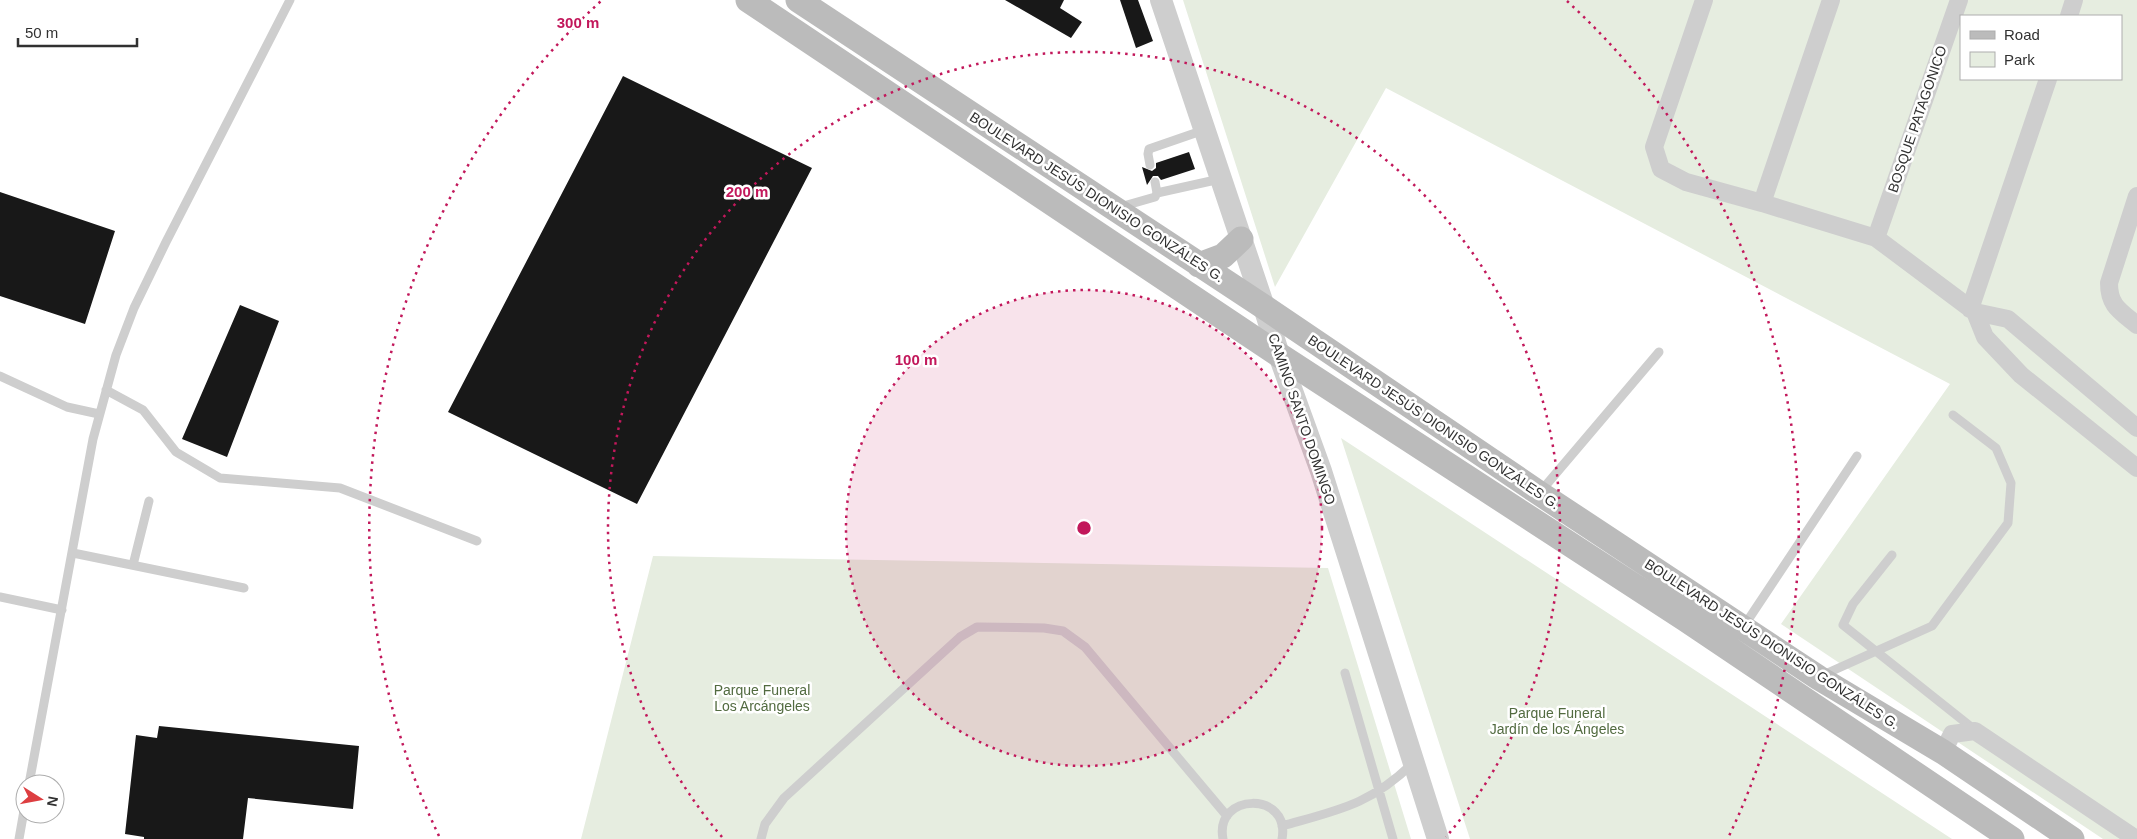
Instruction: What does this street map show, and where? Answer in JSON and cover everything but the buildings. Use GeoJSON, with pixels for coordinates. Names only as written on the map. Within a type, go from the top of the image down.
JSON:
{"type":"FeatureCollection","features":[{"type":"Feature","properties":{"kind":"main road","name":"BOULEVARD JESÚS DIONISIO GONZÁLES G."},"geometry":{"type":"LineString","coordinates":[[748,0],[944,129],[1279,355],[1685,619],[2012,839]]}},
{"type":"Feature","properties":{"kind":"main road","name":"BOULEVARD JESÚS DIONISIO GONZÁLES G."},"geometry":{"type":"LineString","coordinates":[[798,0],[1264,307],[1539,493],[1819,678],[1943,752],[2072,839]]}},
{"type":"Feature","properties":{"kind":"main road"},"geometry":{"type":"LineString","coordinates":[[1199,265],[1223,256],[1241,239]]}},
{"type":"Feature","properties":{"kind":"street","name":"CAMINO SANTO DOMINGO"},"geometry":{"type":"LineString","coordinates":[[1161,0],[1279,355],[1321,471],[1438,839]]}},
{"type":"Feature","properties":{"kind":"street"},"geometry":{"type":"LineString","coordinates":[[1704,0],[1654,147],[1660,169],[1686,182],[1876,238],[1973,311],[2008,319],[2137,428]]}},
{"type":"Feature","properties":{"kind":"street"},"geometry":{"type":"LineString","coordinates":[[1762,203],[1831,0]]}},
{"type":"Feature","properties":{"kind":"street","name":"BOSQUE PATAGONICO"},"geometry":{"type":"LineString","coordinates":[[1876,238],[1959,0]]}},
{"type":"Feature","properties":{"kind":"street"},"geometry":{"type":"LineString","coordinates":[[2069,15],[2074,0]]}},
{"type":"Feature","properties":{"kind":"street"},"geometry":{"type":"LineString","coordinates":[[2048,80],[1973,311],[1985,337],[2021,375],[2137,468]]}},
{"type":"Feature","properties":{"kind":"street"},"geometry":{"type":"LineString","coordinates":[[2137,196],[2109,283],[2109,297],[2116,307],[2137,325]]}},
{"type":"Feature","properties":{"kind":"street"},"geometry":{"type":"LineString","coordinates":[[1943,752],[1952,734],[1975,730],[2136,839]]}},
{"type":"Feature","properties":{"kind":"lane"},"geometry":{"type":"LineString","coordinates":[[31,774],[99,414],[106,390],[134,308],[290,0]]}},
{"type":"Feature","properties":{"kind":"lane"},"geometry":{"type":"LineString","coordinates":[[1150,164],[1148,154],[1150,149],[1204,130]]}},
{"type":"Feature","properties":{"kind":"lane"},"geometry":{"type":"LineString","coordinates":[[1114,209],[1152,199],[1157,193],[1221,179]]}},
{"type":"Feature","properties":{"kind":"lane"},"geometry":{"type":"LineString","coordinates":[[1155,182],[1157,193]]}},
{"type":"Feature","properties":{"kind":"lane"},"geometry":{"type":"LineString","coordinates":[[1539,493],[1660,352]]}},
{"type":"Feature","properties":{"kind":"lane"},"geometry":{"type":"LineString","coordinates":[[0,376],[67,406],[99,414]]}},
{"type":"Feature","properties":{"kind":"lane"},"geometry":{"type":"LineString","coordinates":[[106,390],[143,410],[176,452],[220,478],[340,488],[477,541]]}},
{"type":"Feature","properties":{"kind":"lane"},"geometry":{"type":"LineString","coordinates":[[1819,678],[1932,626],[2008,522],[2011,483],[1996,448],[1953,415]]}},
{"type":"Feature","properties":{"kind":"lane"},"geometry":{"type":"LineString","coordinates":[[1744,627],[1857,456]]}},
{"type":"Feature","properties":{"kind":"lane"},"geometry":{"type":"LineString","coordinates":[[133,565],[149,501]]}},
{"type":"Feature","properties":{"kind":"lane"},"geometry":{"type":"LineString","coordinates":[[73,553],[244,588]]}},
{"type":"Feature","properties":{"kind":"lane"},"geometry":{"type":"LineString","coordinates":[[1892,555],[1853,604],[1843,625],[1975,730]]}},
{"type":"Feature","properties":{"kind":"lane"},"geometry":{"type":"LineString","coordinates":[[0,597],[62,610]]}},
{"type":"Feature","properties":{"kind":"lane"},"geometry":{"type":"LineString","coordinates":[[760,839],[765,824],[774,809],[798,785],[960,637],[978,627],[1044,628],[1062,631],[1085,646],[1227,816]]}},
{"type":"Feature","properties":{"kind":"lane"},"geometry":{"type":"LineString","coordinates":[[1345,673],[1393,839]]}},
{"type":"Feature","properties":{"kind":"lane"},"geometry":{"type":"LineString","coordinates":[[1282,826],[1342,810],[1378,792],[1414,763]]}},
{"type":"Feature","properties":{"kind":"lane"},"geometry":{"type":"LineString","coordinates":[[1223,839],[1223,826],[1227,816],[1234,809],[1252,802],[1262,804],[1278,816],[1282,826],[1282,839]]}},
{"type":"Feature","properties":{"kind":"lane"},"geometry":{"type":"LineString","coordinates":[[19,839],[22,824]]}},
{"type":"Feature","properties":{"kind":"green space"},"geometry":{"type":"Polygon","coordinates":[[[1183,0],[2137,0],[2137,839],[2103,839],[1781,624],[1950,384],[1386,88],[1275,287],[1183,0]]]}},
{"type":"Feature","properties":{"kind":"green space","name":"Parque Funeral Jardín de los Ángeles"},"geometry":{"type":"Polygon","coordinates":[[[1341,438],[1952,839],[1470,839],[1341,438]]]}},
{"type":"Feature","properties":{"kind":"green space","name":"Parque Funeral Los Arcángeles"},"geometry":{"type":"Polygon","coordinates":[[[653,556],[1328,568],[1411,839],[581,839],[653,556]]]}}]}
